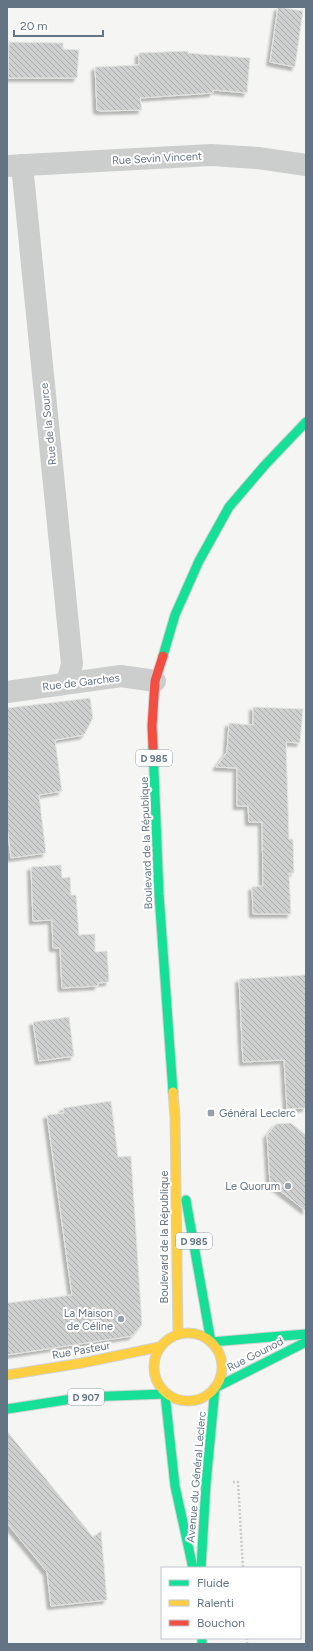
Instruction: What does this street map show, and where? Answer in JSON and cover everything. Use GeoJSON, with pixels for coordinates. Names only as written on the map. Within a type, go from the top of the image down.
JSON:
{"type":"FeatureCollection","features":[{"type":"Feature","properties":{"kind":"main road","name":"Boulevard de la République"},"geometry":{"type":"LineString","coordinates":[[178,1334],[176,1140],[159,894],[152,726],[155,681],[175,615],[199,561],[229,507],[265,465],[306,422]]}},
{"type":"Feature","properties":{"kind":"main road","name":"Boulevard de la République"},"geometry":{"type":"LineString","coordinates":[[176,1140],[211,1342]]}},
{"type":"Feature","properties":{"kind":"main road"},"geometry":{"type":"LineString","coordinates":[[190,1333],[201,1336],[211,1342],[221,1359],[221,1374],[215,1388],[207,1396],[197,1401],[186,1402],[165,1394],[158,1386],[153,1372],[155,1357],[159,1348],[168,1339],[178,1334],[190,1333]]}},
{"type":"Feature","properties":{"kind":"main road","name":"Rue Gounod"},"geometry":{"type":"LineString","coordinates":[[211,1342],[306,1334]]}},
{"type":"Feature","properties":{"kind":"main road","name":"Rue Gounod"},"geometry":{"type":"LineString","coordinates":[[215,1388],[306,1342]]}},
{"type":"Feature","properties":{"kind":"main road","name":"Rue Pasteur"},"geometry":{"type":"LineString","coordinates":[[7,1375],[82,1363],[159,1348]]}},
{"type":"Feature","properties":{"kind":"main road","name":"Avenue du Général Leclerc"},"geometry":{"type":"LineString","coordinates":[[201,1567],[206,1484],[215,1388]]}},
{"type":"Feature","properties":{"kind":"main road","name":"Avenue du Général Leclerc"},"geometry":{"type":"LineString","coordinates":[[165,1394],[175,1486],[193,1567]]}},
{"type":"Feature","properties":{"kind":"main road","name":"D 907"},"geometry":{"type":"LineString","coordinates":[[7,1409],[85,1397],[165,1394]]}},
{"type":"Feature","properties":{"kind":"street","name":"Rue Sevin Vincent"},"geometry":{"type":"LineString","coordinates":[[15,166],[210,155],[258,158],[306,166]]}},
{"type":"Feature","properties":{"kind":"street","name":"Rue de la Source"},"geometry":{"type":"LineString","coordinates":[[15,166],[72,664],[67,682]]}},
{"type":"Feature","properties":{"kind":"street","name":"Rue de Garches"},"geometry":{"type":"LineString","coordinates":[[7,692],[67,682],[122,676],[155,681]]}},
{"type":"Feature","properties":{"kind":"path"},"geometry":{"type":"LineString","coordinates":[[239,1493],[243,1567]]}},
{"type":"Feature","properties":{"kind":"building"},"geometry":{"type":"Polygon","coordinates":[[[278,7],[303,11],[295,67],[270,62],[278,7]]]}},
{"type":"Feature","properties":{"kind":"building"},"geometry":{"type":"Polygon","coordinates":[[[9,42],[63,43],[63,49],[79,50],[77,78],[8,78],[9,42]]]}},
{"type":"Feature","properties":{"kind":"building"},"geometry":{"type":"Polygon","coordinates":[[[188,51],[188,53],[250,58],[247,93],[213,90],[213,93],[140,98],[142,110],[97,110],[95,67],[139,65],[139,53],[188,51]]]}},
{"type":"Feature","properties":{"kind":"building"},"geometry":{"type":"Polygon","coordinates":[[[90,698],[93,718],[84,735],[55,740],[62,791],[39,795],[46,853],[11,858],[7,826],[7,708],[90,698]]]}},
{"type":"Feature","properties":{"kind":"building"},"geometry":{"type":"Polygon","coordinates":[[[253,707],[303,709],[300,743],[286,742],[289,839],[293,839],[294,873],[289,873],[291,914],[253,914],[252,887],[263,886],[262,822],[249,822],[248,806],[237,806],[237,768],[216,767],[227,752],[229,723],[253,725],[253,707]]]}},
{"type":"Feature","properties":{"kind":"building"},"geometry":{"type":"Polygon","coordinates":[[[61,865],[62,878],[70,877],[71,895],[76,895],[79,935],[95,934],[95,952],[107,951],[109,982],[98,983],[98,986],[62,988],[60,948],[53,948],[52,920],[33,921],[31,867],[61,865]]]}},
{"type":"Feature","properties":{"kind":"building"},"geometry":{"type":"Polygon","coordinates":[[[306,975],[306,1108],[287,1109],[284,1060],[243,1062],[239,979],[306,975]]]}},
{"type":"Feature","properties":{"kind":"building"},"geometry":{"type":"Polygon","coordinates":[[[69,1017],[74,1056],[39,1061],[33,1022],[69,1017]]]}},
{"type":"Feature","properties":{"kind":"building"},"geometry":{"type":"Polygon","coordinates":[[[111,1101],[118,1157],[131,1156],[142,1325],[132,1336],[7,1355],[7,1303],[72,1295],[47,1115],[64,1113],[63,1108],[111,1101]]]}},
{"type":"Feature","properties":{"kind":"building"},"geometry":{"type":"Polygon","coordinates":[[[291,1123],[306,1135],[306,1211],[270,1183],[267,1135],[276,1124],[291,1123]]]}},
{"type":"Feature","properties":{"kind":"building"},"geometry":{"type":"Polygon","coordinates":[[[7,1431],[93,1537],[101,1531],[107,1600],[51,1606],[47,1572],[7,1523],[7,1431]]]}},
{"type":"Feature","properties":{"kind":"traffic: fast"},"geometry":{"type":"LineString","coordinates":[[163,656],[175,615],[199,561],[229,507],[265,465],[306,422]]}},
{"type":"Feature","properties":{"kind":"traffic: fast"},"geometry":{"type":"LineString","coordinates":[[153,747],[159,894],[173,1092]]}},
{"type":"Feature","properties":{"kind":"traffic: fast"},"geometry":{"type":"LineString","coordinates":[[186,1200],[211,1342]]}},
{"type":"Feature","properties":{"kind":"traffic: fast"},"geometry":{"type":"LineString","coordinates":[[211,1342],[306,1334]]}},
{"type":"Feature","properties":{"kind":"traffic: fast"},"geometry":{"type":"LineString","coordinates":[[215,1388],[306,1342]]}},
{"type":"Feature","properties":{"kind":"traffic: fast"},"geometry":{"type":"LineString","coordinates":[[201,1567],[206,1484],[215,1388]]}},
{"type":"Feature","properties":{"kind":"traffic: fast"},"geometry":{"type":"LineString","coordinates":[[165,1394],[175,1486],[193,1567]]}},
{"type":"Feature","properties":{"kind":"traffic: fast"},"geometry":{"type":"LineString","coordinates":[[7,1409],[85,1397],[165,1394]]}},
{"type":"Feature","properties":{"kind":"traffic: fast"},"geometry":{"type":"LineString","coordinates":[[202,1639],[202,1644]]}},
{"type":"Feature","properties":{"kind":"traffic: slow"},"geometry":{"type":"LineString","coordinates":[[173,1092],[175,1117],[178,1334]]}},
{"type":"Feature","properties":{"kind":"traffic: slow"},"geometry":{"type":"LineString","coordinates":[[181,1333],[195,1333],[207,1338],[217,1348],[222,1360],[222,1367],[222,1374],[217,1386],[207,1396],[195,1401],[181,1401],[169,1396],[159,1386],[154,1374],[154,1360],[159,1348],[169,1338],[181,1333]]}},
{"type":"Feature","properties":{"kind":"traffic: slow"},"geometry":{"type":"LineString","coordinates":[[7,1375],[82,1363],[159,1347]]}},
{"type":"Feature","properties":{"kind":"traffic: jam"},"geometry":{"type":"LineString","coordinates":[[153,747],[152,726],[155,681],[163,656]]}},
{"type":"Feature","properties":{"kind":"place","name":"Général Leclerc"},"geometry":{"type":"Point","coordinates":[211,1113]}},
{"type":"Feature","properties":{"kind":"place","name":"Le Quorum"},"geometry":{"type":"Point","coordinates":[288,1186]}},
{"type":"Feature","properties":{"kind":"place","name":"La Maison de Céline"},"geometry":{"type":"Point","coordinates":[121,1319]}}]}
